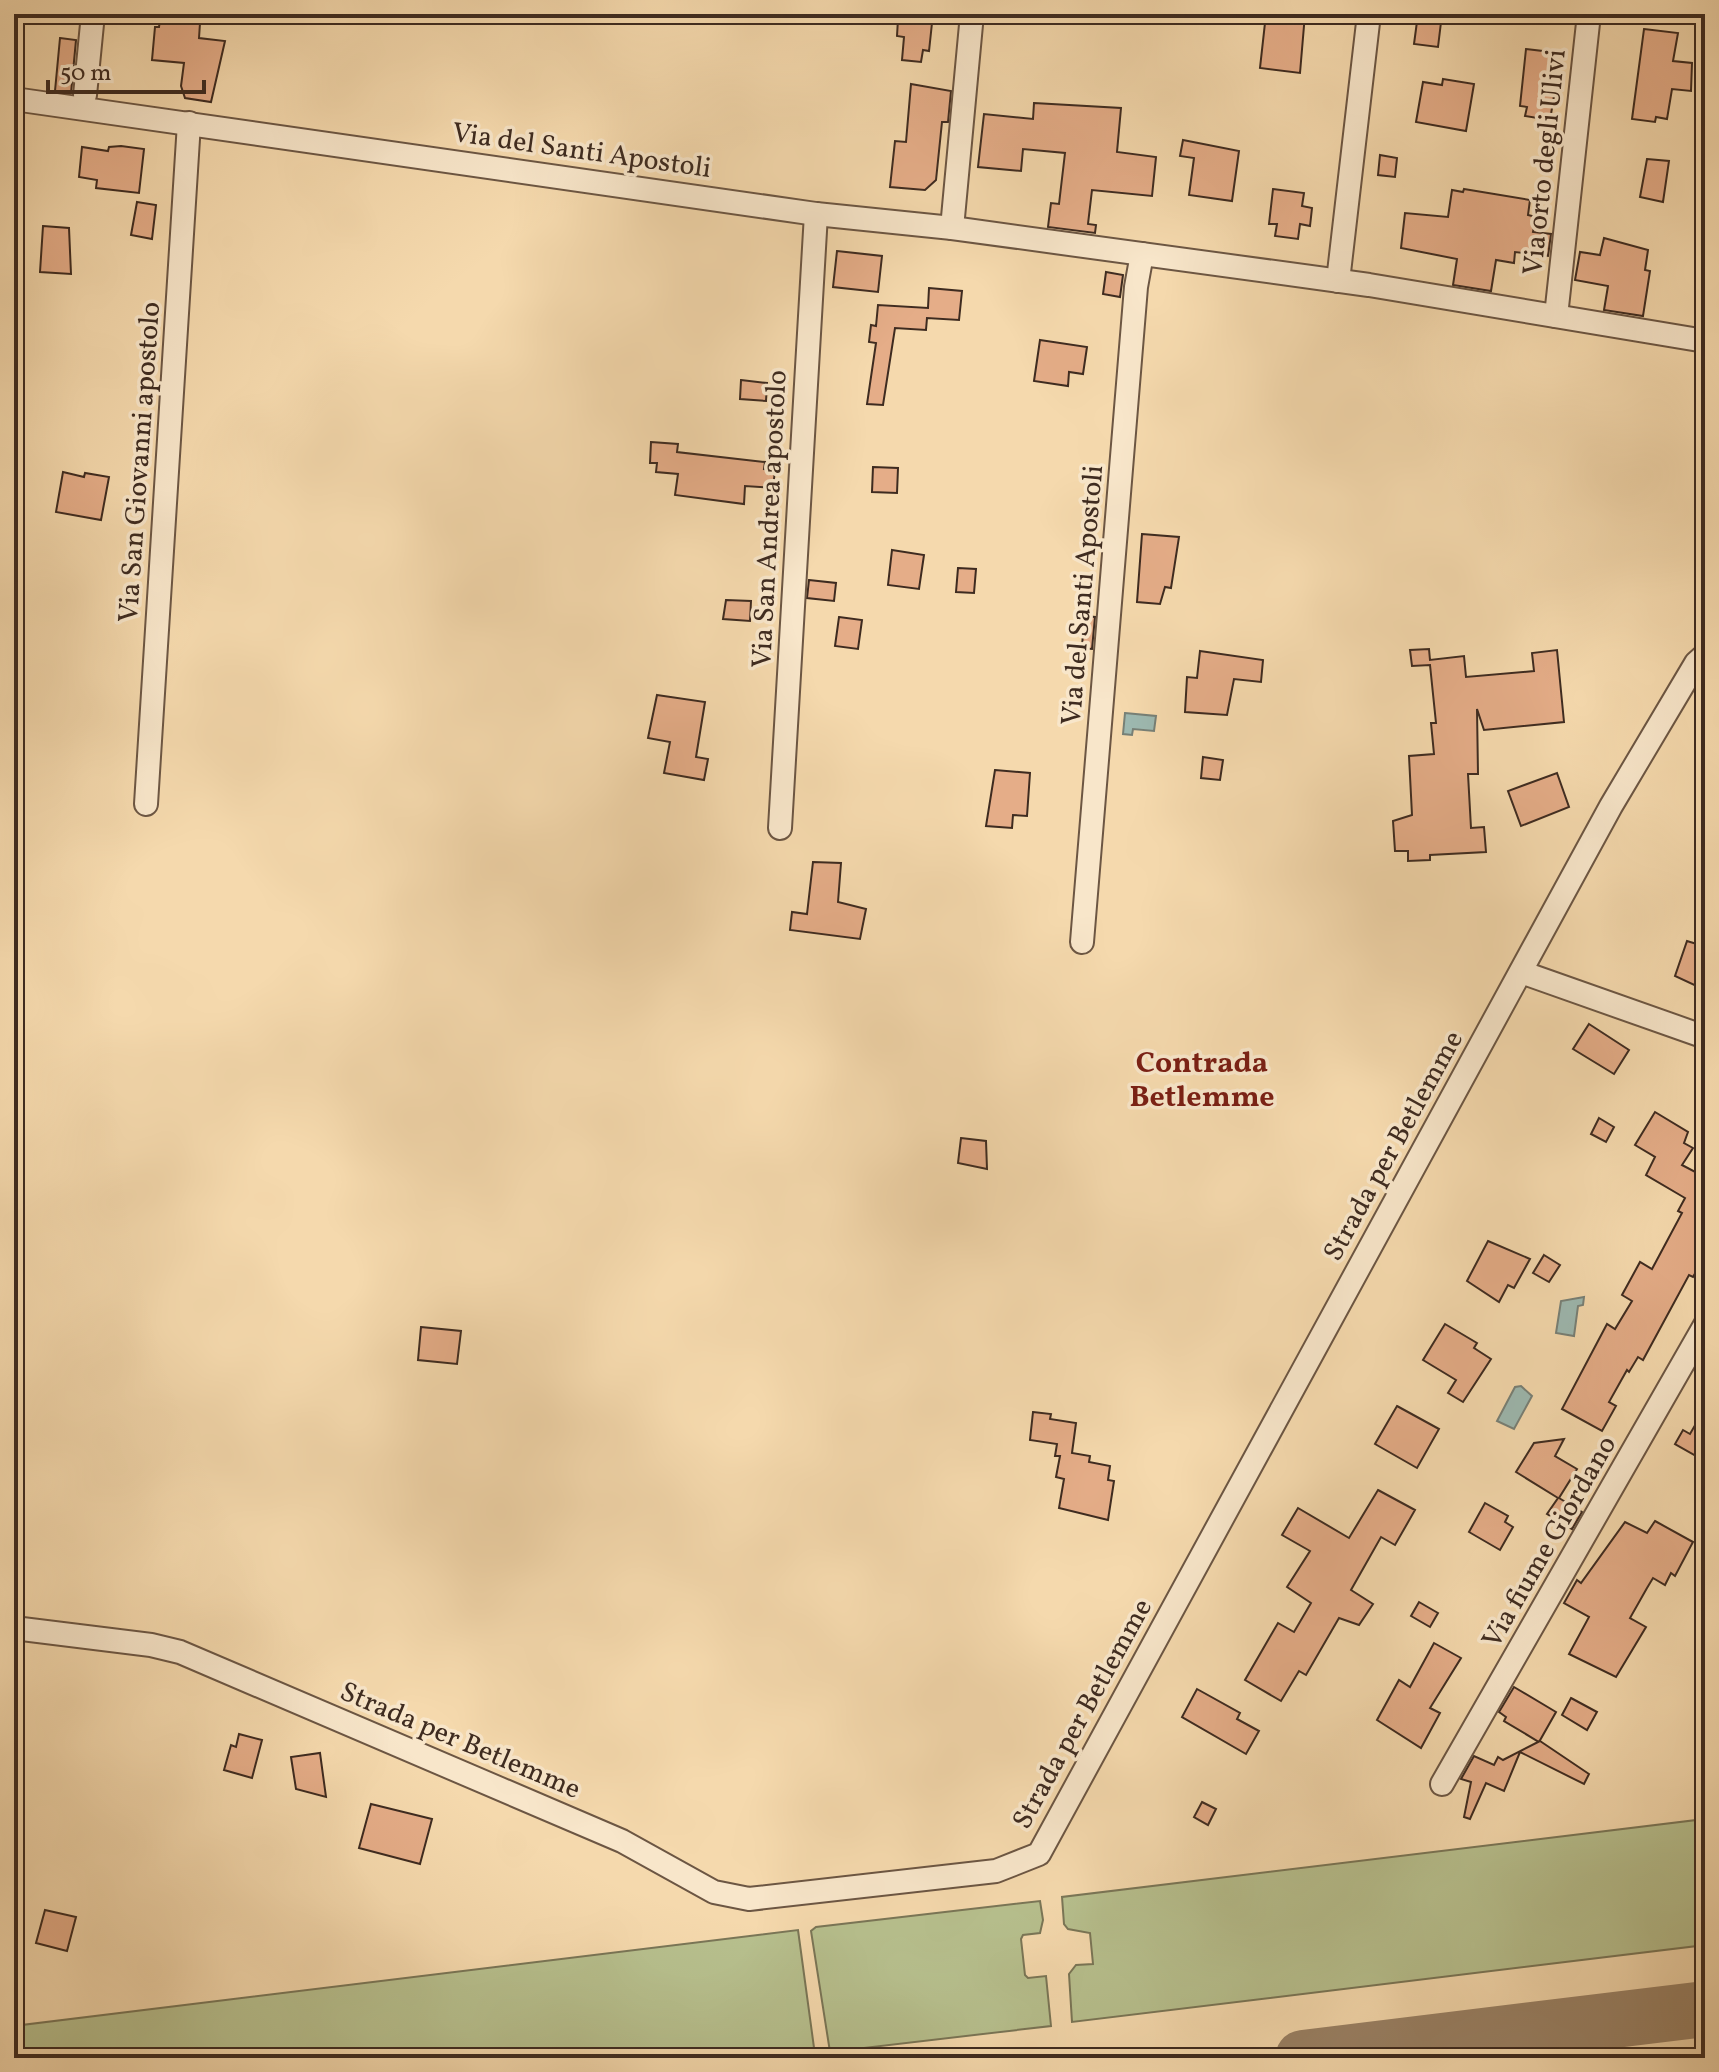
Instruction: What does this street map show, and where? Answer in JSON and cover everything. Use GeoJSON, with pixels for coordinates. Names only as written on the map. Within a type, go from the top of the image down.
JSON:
{"type":"FeatureCollection","features":[{"type":"Feature","properties":{"kind":"street"},"geometry":{"type":"LineString","coordinates":[[85,95],[93,14]]}},
{"type":"Feature","properties":{"kind":"street"},"geometry":{"type":"LineString","coordinates":[[952,228],[972,14]]}},
{"type":"Feature","properties":{"kind":"street"},"geometry":{"type":"LineString","coordinates":[[1338,281],[1369,14]]}},
{"type":"Feature","properties":{"kind":"street","name":"Via orto degli Ulivi"},"geometry":{"type":"LineString","coordinates":[[1556,316],[1589,14]]}},
{"type":"Feature","properties":{"kind":"street","name":"Via del Santi Apostoli"},"geometry":{"type":"LineString","coordinates":[[14,99],[816,214],[952,228],[1338,281],[1705,341]]}},
{"type":"Feature","properties":{"kind":"street","name":"Via San Giovanni apostolo"},"geometry":{"type":"LineString","coordinates":[[146,804],[189,123]]}},
{"type":"Feature","properties":{"kind":"street","name":"Via San Andrea apostolo"},"geometry":{"type":"LineString","coordinates":[[780,828],[816,214]]}},
{"type":"Feature","properties":{"kind":"street","name":"Via del Santi Apostoli"},"geometry":{"type":"LineString","coordinates":[[1082,942],[1136,287],[1142,254]]}},
{"type":"Feature","properties":{"kind":"street","name":"Strada per Betlemme"},"geometry":{"type":"LineString","coordinates":[[14,1628],[151,1645],[180,1652],[622,1841],[714,1892],[728,1896],[749,1899],[996,1871],[1039,1854],[1611,806],[1696,663],[1705,655]]}},
{"type":"Feature","properties":{"kind":"street"},"geometry":{"type":"LineString","coordinates":[[1521,972],[1705,1037]]}},
{"type":"Feature","properties":{"kind":"street","name":"Via fiume Giordano"},"geometry":{"type":"LineString","coordinates":[[1442,1784],[1705,1325]]}},
{"type":"Feature","properties":{"kind":"green space"},"geometry":{"type":"Polygon","coordinates":[[[1705,1819],[1705,1945],[1072,2022],[1069,1974],[1076,1965],[1093,1964],[1090,1933],[1068,1929],[1064,1924],[1062,1897],[1705,1819]]]}},
{"type":"Feature","properties":{"kind":"green space"},"geometry":{"type":"Polygon","coordinates":[[[1040,1901],[1043,1920],[1040,1933],[1023,1935],[1021,1939],[1025,1975],[1028,1978],[1046,1976],[1051,2026],[830,2052],[811,1931],[816,1927],[1040,1901]]]}},
{"type":"Feature","properties":{"kind":"green space"},"geometry":{"type":"Polygon","coordinates":[[[798,1930],[815,2055],[790,2058],[14,2058],[14,2026],[798,1930]]]}},
{"type":"Feature","properties":{"kind":"water"},"geometry":{"type":"Polygon","coordinates":[[[1125,713],[1156,716],[1154,731],[1133,729],[1132,735],[1123,734],[1125,713]]]}},
{"type":"Feature","properties":{"kind":"water"},"geometry":{"type":"Polygon","coordinates":[[[1584,1297],[1583,1305],[1578,1306],[1574,1336],[1556,1333],[1561,1301],[1584,1297]]]}},
{"type":"Feature","properties":{"kind":"water"},"geometry":{"type":"Polygon","coordinates":[[[1521,1386],[1532,1396],[1514,1429],[1497,1421],[1515,1387],[1521,1386]]]}},
{"type":"Feature","properties":{"kind":"building"},"geometry":{"type":"Polygon","coordinates":[[[161,14],[185,14],[184,21],[200,23],[199,38],[225,41],[211,102],[185,98],[181,86],[184,63],[152,60],[155,27],[159,27],[161,14]]]}},
{"type":"Feature","properties":{"kind":"building"},"geometry":{"type":"Polygon","coordinates":[[[1266,14],[1305,14],[1300,73],[1260,68],[1266,14]]]}},
{"type":"Feature","properties":{"kind":"building"},"geometry":{"type":"Polygon","coordinates":[[[1418,14],[1442,14],[1438,47],[1414,44],[1418,14]]]}},
{"type":"Feature","properties":{"kind":"building"},"geometry":{"type":"Polygon","coordinates":[[[898,19],[932,23],[929,51],[923,50],[921,62],[902,60],[904,37],[897,36],[898,19]]]}},
{"type":"Feature","properties":{"kind":"building"},"geometry":{"type":"Polygon","coordinates":[[[1644,29],[1678,33],[1673,61],[1692,63],[1691,91],[1672,89],[1667,119],[1656,117],[1655,122],[1632,119],[1644,29]]]}},
{"type":"Feature","properties":{"kind":"building"},"geometry":{"type":"Polygon","coordinates":[[[60,38],[76,40],[71,93],[55,91],[60,38]]]}},
{"type":"Feature","properties":{"kind":"building"},"geometry":{"type":"Polygon","coordinates":[[[1526,49],[1551,52],[1547,90],[1555,90],[1550,120],[1525,116],[1527,107],[1520,106],[1526,49]]]}},
{"type":"Feature","properties":{"kind":"building"},"geometry":{"type":"Polygon","coordinates":[[[1443,79],[1474,84],[1466,131],[1416,122],[1423,82],[1442,85],[1443,79]]]}},
{"type":"Feature","properties":{"kind":"building"},"geometry":{"type":"Polygon","coordinates":[[[911,84],[951,91],[948,122],[942,122],[936,180],[925,190],[890,187],[895,141],[906,142],[911,84]]]}},
{"type":"Feature","properties":{"kind":"building"},"geometry":{"type":"Polygon","coordinates":[[[1034,103],[1121,108],[1117,152],[1156,157],[1152,196],[1092,190],[1088,224],[1096,225],[1095,233],[1048,227],[1051,203],[1059,204],[1065,153],[1023,149],[1021,171],[978,167],[984,114],[1033,119],[1034,103]]]}},
{"type":"Feature","properties":{"kind":"building"},"geometry":{"type":"Polygon","coordinates":[[[1183,140],[1239,151],[1232,201],[1189,195],[1194,158],[1180,156],[1183,140]]]}},
{"type":"Feature","properties":{"kind":"building"},"geometry":{"type":"Polygon","coordinates":[[[82,147],[108,151],[109,147],[144,149],[139,193],[96,188],[97,180],[79,177],[82,147]]]}},
{"type":"Feature","properties":{"kind":"building"},"geometry":{"type":"Polygon","coordinates":[[[1380,155],[1397,158],[1395,177],[1378,175],[1380,155]]]}},
{"type":"Feature","properties":{"kind":"building"},"geometry":{"type":"Polygon","coordinates":[[[1647,159],[1669,161],[1663,202],[1640,197],[1647,159]]]}},
{"type":"Feature","properties":{"kind":"building"},"geometry":{"type":"Polygon","coordinates":[[[1273,189],[1304,193],[1302,206],[1312,208],[1310,226],[1300,224],[1298,239],[1275,236],[1277,224],[1269,224],[1273,189]]]}},
{"type":"Feature","properties":{"kind":"building"},"geometry":{"type":"Polygon","coordinates":[[[1464,189],[1530,200],[1528,215],[1536,217],[1533,232],[1551,234],[1548,256],[1515,252],[1514,263],[1496,260],[1491,291],[1453,285],[1457,259],[1401,248],[1405,213],[1448,217],[1452,190],[1463,192],[1464,189]]]}},
{"type":"Feature","properties":{"kind":"building"},"geometry":{"type":"Polygon","coordinates":[[[137,202],[156,205],[152,239],[131,235],[137,202]]]}},
{"type":"Feature","properties":{"kind":"building"},"geometry":{"type":"Polygon","coordinates":[[[43,226],[69,228],[71,274],[40,272],[43,226]]]}},
{"type":"Feature","properties":{"kind":"building"},"geometry":{"type":"Polygon","coordinates":[[[1604,238],[1648,250],[1645,270],[1650,271],[1643,316],[1604,310],[1608,286],[1575,280],[1580,252],[1600,255],[1604,238]]]}},
{"type":"Feature","properties":{"kind":"building"},"geometry":{"type":"Polygon","coordinates":[[[837,251],[882,256],[878,292],[833,287],[837,251]]]}},
{"type":"Feature","properties":{"kind":"building"},"geometry":{"type":"Polygon","coordinates":[[[1106,272],[1123,275],[1120,297],[1103,294],[1106,272]]]}},
{"type":"Feature","properties":{"kind":"building"},"geometry":{"type":"Polygon","coordinates":[[[929,288],[962,291],[959,320],[927,318],[926,330],[895,328],[883,405],[867,404],[876,343],[869,342],[871,325],[876,326],[878,305],[928,308],[929,288]]]}},
{"type":"Feature","properties":{"kind":"building"},"geometry":{"type":"Polygon","coordinates":[[[1040,340],[1087,347],[1083,374],[1069,372],[1068,386],[1034,381],[1040,340]]]}},
{"type":"Feature","properties":{"kind":"building"},"geometry":{"type":"Polygon","coordinates":[[[741,380],[767,383],[766,401],[740,399],[741,380]]]}},
{"type":"Feature","properties":{"kind":"building"},"geometry":{"type":"Polygon","coordinates":[[[651,442],[678,444],[677,452],[765,462],[764,469],[775,470],[773,488],[745,486],[744,504],[675,495],[678,474],[656,472],[657,463],[650,463],[651,442]]]}},
{"type":"Feature","properties":{"kind":"building"},"geometry":{"type":"Polygon","coordinates":[[[873,467],[898,468],[897,493],[872,492],[873,467]]]}},
{"type":"Feature","properties":{"kind":"building"},"geometry":{"type":"Polygon","coordinates":[[[63,472],[84,477],[85,473],[109,477],[101,520],[56,512],[63,472]]]}},
{"type":"Feature","properties":{"kind":"building"},"geometry":{"type":"Polygon","coordinates":[[[1142,534],[1179,537],[1171,588],[1165,587],[1160,604],[1137,602],[1142,534]]]}},
{"type":"Feature","properties":{"kind":"building"},"geometry":{"type":"Polygon","coordinates":[[[892,550],[924,555],[919,589],[888,585],[892,550]]]}},
{"type":"Feature","properties":{"kind":"building"},"geometry":{"type":"Polygon","coordinates":[[[958,568],[976,569],[974,593],[956,592],[958,568]]]}},
{"type":"Feature","properties":{"kind":"building"},"geometry":{"type":"Polygon","coordinates":[[[809,580],[836,583],[834,601],[807,598],[809,580]]]}},
{"type":"Feature","properties":{"kind":"building"},"geometry":{"type":"Polygon","coordinates":[[[726,600],[751,601],[750,621],[723,619],[726,600]]]}},
{"type":"Feature","properties":{"kind":"building"},"geometry":{"type":"Polygon","coordinates":[[[1084,616],[1095,617],[1092,649],[1082,648],[1084,616]]]}},
{"type":"Feature","properties":{"kind":"building"},"geometry":{"type":"Polygon","coordinates":[[[839,617],[862,620],[858,649],[835,646],[839,617]]]}},
{"type":"Feature","properties":{"kind":"building"},"geometry":{"type":"Polygon","coordinates":[[[1429,649],[1430,660],[1464,656],[1466,677],[1534,671],[1532,653],[1557,650],[1564,722],[1484,730],[1477,709],[1478,774],[1468,774],[1471,828],[1484,827],[1486,852],[1430,855],[1430,860],[1408,861],[1408,851],[1395,851],[1393,821],[1412,815],[1409,756],[1434,754],[1431,723],[1436,723],[1430,665],[1412,666],[1410,650],[1429,649]]]}},
{"type":"Feature","properties":{"kind":"building"},"geometry":{"type":"Polygon","coordinates":[[[1200,651],[1263,660],[1261,682],[1234,679],[1227,715],[1185,712],[1187,677],[1197,678],[1200,651]]]}},
{"type":"Feature","properties":{"kind":"building"},"geometry":{"type":"Polygon","coordinates":[[[657,695],[705,702],[696,757],[708,759],[704,780],[664,773],[670,742],[648,738],[657,695]]]}},
{"type":"Feature","properties":{"kind":"building"},"geometry":{"type":"Polygon","coordinates":[[[1203,757],[1223,760],[1220,780],[1201,778],[1203,757]]]}},
{"type":"Feature","properties":{"kind":"building"},"geometry":{"type":"Polygon","coordinates":[[[995,770],[1030,773],[1027,816],[1013,815],[1012,828],[986,826],[995,770]]]}},
{"type":"Feature","properties":{"kind":"building"},"geometry":{"type":"Polygon","coordinates":[[[1557,773],[1569,807],[1521,826],[1508,791],[1557,773]]]}},
{"type":"Feature","properties":{"kind":"building"},"geometry":{"type":"Polygon","coordinates":[[[813,862],[841,863],[838,902],[866,909],[860,939],[790,930],[792,912],[807,914],[813,862]]]}},
{"type":"Feature","properties":{"kind":"building"},"geometry":{"type":"Polygon","coordinates":[[[1705,940],[1705,990],[1675,976],[1687,941],[1700,945],[1705,940]]]}},
{"type":"Feature","properties":{"kind":"building"},"geometry":{"type":"Polygon","coordinates":[[[1589,1024],[1629,1050],[1614,1074],[1573,1049],[1589,1024]]]}},
{"type":"Feature","properties":{"kind":"building"},"geometry":{"type":"Polygon","coordinates":[[[1655,1112],[1688,1132],[1684,1143],[1693,1148],[1682,1165],[1705,1177],[1705,1256],[1693,1277],[1689,1275],[1643,1360],[1638,1357],[1629,1372],[1627,1370],[1609,1402],[1616,1406],[1602,1431],[1562,1409],[1607,1324],[1615,1329],[1632,1301],[1622,1295],[1640,1262],[1652,1269],[1682,1213],[1678,1211],[1685,1198],[1646,1175],[1655,1157],[1635,1145],[1655,1112]]]}},
{"type":"Feature","properties":{"kind":"building"},"geometry":{"type":"Polygon","coordinates":[[[1599,1118],[1614,1127],[1606,1142],[1591,1134],[1599,1118]]]}},
{"type":"Feature","properties":{"kind":"building"},"geometry":{"type":"Polygon","coordinates":[[[961,1138],[986,1141],[987,1169],[958,1163],[961,1138]]]}},
{"type":"Feature","properties":{"kind":"building"},"geometry":{"type":"Polygon","coordinates":[[[1488,1241],[1530,1259],[1514,1288],[1508,1285],[1499,1302],[1467,1281],[1488,1241]]]}},
{"type":"Feature","properties":{"kind":"building"},"geometry":{"type":"Polygon","coordinates":[[[1544,1255],[1560,1265],[1549,1282],[1533,1273],[1544,1255]]]}},
{"type":"Feature","properties":{"kind":"building"},"geometry":{"type":"Polygon","coordinates":[[[1445,1324],[1477,1343],[1474,1348],[1491,1359],[1463,1402],[1448,1393],[1456,1380],[1423,1360],[1445,1324]]]}},
{"type":"Feature","properties":{"kind":"building"},"geometry":{"type":"Polygon","coordinates":[[[421,1327],[461,1331],[457,1364],[418,1360],[421,1327]]]}},
{"type":"Feature","properties":{"kind":"building"},"geometry":{"type":"Polygon","coordinates":[[[1397,1406],[1439,1429],[1417,1468],[1375,1444],[1397,1406]]]}},
{"type":"Feature","properties":{"kind":"building"},"geometry":{"type":"Polygon","coordinates":[[[1705,1408],[1705,1461],[1675,1444],[1683,1430],[1690,1434],[1705,1408]]]}},
{"type":"Feature","properties":{"kind":"building"},"geometry":{"type":"Polygon","coordinates":[[[1033,1412],[1051,1414],[1050,1419],[1076,1423],[1072,1453],[1090,1456],[1089,1462],[1110,1466],[1108,1480],[1114,1481],[1108,1520],[1059,1508],[1064,1479],[1056,1477],[1060,1456],[1055,1456],[1057,1444],[1030,1440],[1033,1412]]]}},
{"type":"Feature","properties":{"kind":"building"},"geometry":{"type":"Polygon","coordinates":[[[1564,1439],[1555,1456],[1577,1469],[1559,1498],[1582,1512],[1572,1529],[1547,1514],[1558,1498],[1516,1472],[1534,1443],[1564,1439]]]}},
{"type":"Feature","properties":{"kind":"building"},"geometry":{"type":"Polygon","coordinates":[[[1378,1490],[1415,1510],[1395,1545],[1381,1537],[1351,1590],[1373,1604],[1359,1625],[1339,1618],[1306,1675],[1299,1671],[1281,1701],[1245,1680],[1278,1623],[1294,1632],[1311,1603],[1287,1587],[1310,1551],[1282,1535],[1298,1508],[1349,1538],[1378,1490]]]}},
{"type":"Feature","properties":{"kind":"building"},"geometry":{"type":"Polygon","coordinates":[[[1485,1503],[1508,1516],[1505,1522],[1513,1527],[1500,1550],[1469,1532],[1485,1503]]]}},
{"type":"Feature","properties":{"kind":"building"},"geometry":{"type":"Polygon","coordinates":[[[1655,1521],[1693,1542],[1675,1576],[1671,1573],[1665,1585],[1653,1578],[1647,1588],[1630,1618],[1646,1627],[1616,1677],[1569,1654],[1589,1617],[1564,1603],[1577,1580],[1581,1583],[1625,1522],[1647,1533],[1655,1521]]]}},
{"type":"Feature","properties":{"kind":"building"},"geometry":{"type":"Polygon","coordinates":[[[1419,1602],[1438,1613],[1430,1627],[1411,1616],[1419,1602]]]}},
{"type":"Feature","properties":{"kind":"building"},"geometry":{"type":"Polygon","coordinates":[[[1434,1643],[1461,1658],[1430,1708],[1440,1713],[1421,1748],[1377,1720],[1399,1680],[1410,1687],[1434,1643]]]}},
{"type":"Feature","properties":{"kind":"building"},"geometry":{"type":"Polygon","coordinates":[[[1514,1687],[1556,1712],[1539,1742],[1504,1721],[1506,1717],[1499,1712],[1514,1687]]]}},
{"type":"Feature","properties":{"kind":"building"},"geometry":{"type":"Polygon","coordinates":[[[1197,1689],[1240,1713],[1237,1719],[1259,1731],[1246,1754],[1182,1717],[1197,1689]]]}},
{"type":"Feature","properties":{"kind":"building"},"geometry":{"type":"Polygon","coordinates":[[[1571,1698],[1597,1712],[1587,1730],[1562,1715],[1571,1698]]]}},
{"type":"Feature","properties":{"kind":"building"},"geometry":{"type":"Polygon","coordinates":[[[239,1734],[262,1740],[252,1778],[224,1770],[231,1745],[236,1747],[239,1734]]]}},
{"type":"Feature","properties":{"kind":"building"},"geometry":{"type":"Polygon","coordinates":[[[1540,1741],[1589,1774],[1584,1784],[1520,1752],[1504,1791],[1486,1783],[1470,1819],[1464,1817],[1471,1782],[1461,1779],[1474,1756],[1494,1765],[1498,1757],[1503,1760],[1540,1741]]]}},
{"type":"Feature","properties":{"kind":"building"},"geometry":{"type":"Polygon","coordinates":[[[320,1753],[326,1797],[296,1789],[291,1757],[320,1753]]]}},
{"type":"Feature","properties":{"kind":"building"},"geometry":{"type":"Polygon","coordinates":[[[1202,1802],[1216,1809],[1208,1825],[1194,1817],[1202,1802]]]}},
{"type":"Feature","properties":{"kind":"building"},"geometry":{"type":"Polygon","coordinates":[[[371,1804],[432,1819],[420,1864],[359,1848],[371,1804]]]}},
{"type":"Feature","properties":{"kind":"building"},"geometry":{"type":"Polygon","coordinates":[[[45,1910],[76,1917],[67,1951],[36,1943],[45,1910]]]}},
{"type":"Feature","properties":{"kind":"taxiway"},"geometry":{"type":"LineString","coordinates":[[1303,2058],[1705,2009]]}},
{"type":"Feature","properties":{"kind":"district","name":"Contrada Betlemme"},"geometry":{"type":"Point","coordinates":[1202,1079]}}]}
